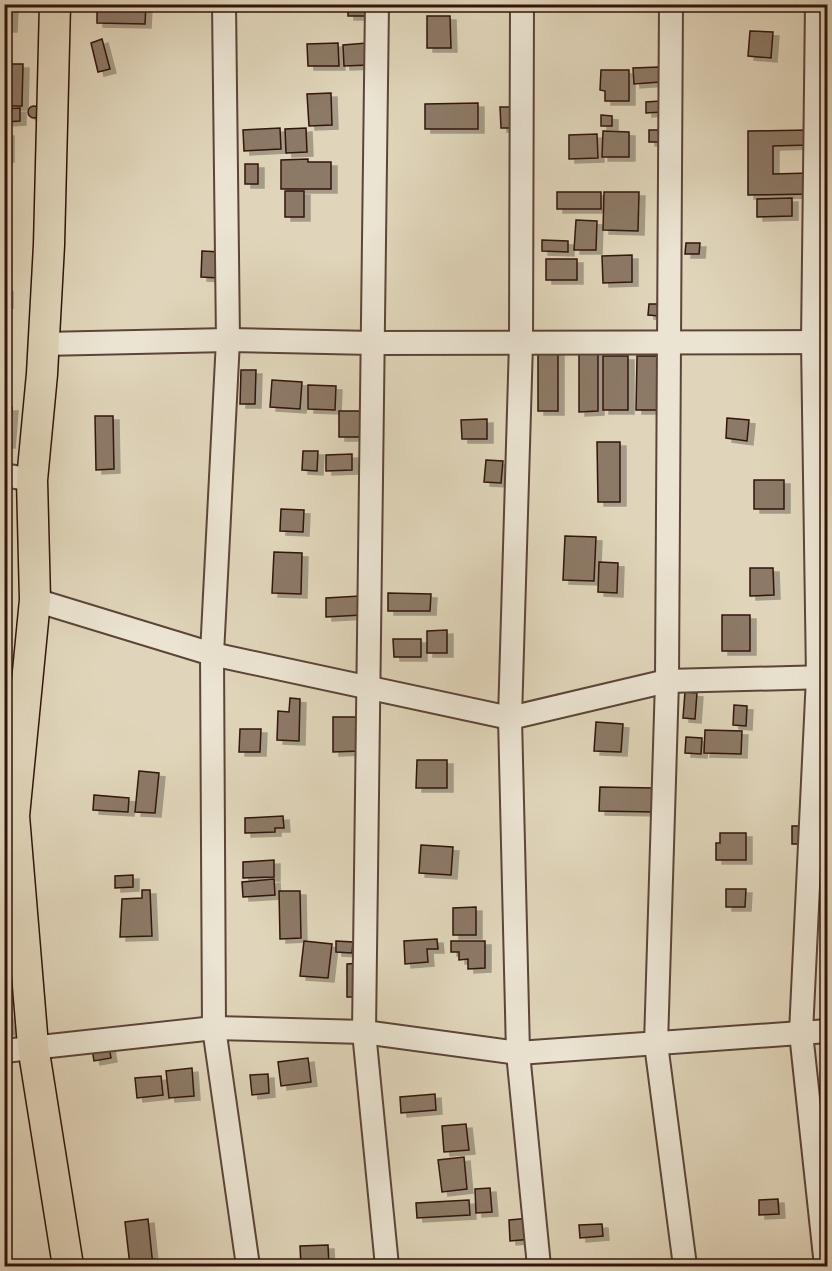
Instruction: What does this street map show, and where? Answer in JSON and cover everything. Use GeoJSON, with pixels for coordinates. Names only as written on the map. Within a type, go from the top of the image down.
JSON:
{"type":"FeatureCollection","features":[{"type":"Feature","properties":{"kind":"main road"},"geometry":{"type":"LineString","coordinates":[[55,4],[49,245],[43,344],[18,477],[35,600],[14,816],[19,1048],[68,1266]]}},
{"type":"Feature","properties":{"kind":"street"},"geometry":{"type":"LineString","coordinates":[[224,4],[228,340],[212,654],[214,1028],[248,1266]]}},
{"type":"Feature","properties":{"kind":"street"},"geometry":{"type":"LineString","coordinates":[[377,4],[364,1032],[387,1266]]}},
{"type":"Feature","properties":{"kind":"street"},"geometry":{"type":"LineString","coordinates":[[522,4],[521,343],[510,718],[518,1053],[539,1266]]}},
{"type":"Feature","properties":{"kind":"street"},"geometry":{"type":"LineString","coordinates":[[671,4],[671,342],[667,681],[656,1044],[685,1266]]}},
{"type":"Feature","properties":{"kind":"street"},"geometry":{"type":"LineString","coordinates":[[817,4],[823,677],[801,1033],[826,1266]]}},
{"type":"Feature","properties":{"kind":"street"},"geometry":{"type":"LineString","coordinates":[[43,344],[228,340],[373,343],[820,342]]}},
{"type":"Feature","properties":{"kind":"street"},"geometry":{"type":"LineString","coordinates":[[35,600],[212,654],[510,718],[667,681],[823,677]]}},
{"type":"Feature","properties":{"kind":"street"},"geometry":{"type":"LineString","coordinates":[[19,1048],[214,1028],[364,1032],[518,1053],[828,1031]]}},
{"type":"Feature","properties":{"kind":"building"},"geometry":{"type":"Polygon","coordinates":[[[4,4],[12,4],[11,28],[4,28],[4,4]]]}},
{"type":"Feature","properties":{"kind":"building"},"geometry":{"type":"Polygon","coordinates":[[[97,4],[146,5],[145,24],[97,23],[97,4]]]}},
{"type":"Feature","properties":{"kind":"building"},"geometry":{"type":"Polygon","coordinates":[[[366,5],[367,16],[348,16],[348,6],[366,5]]]}},
{"type":"Feature","properties":{"kind":"building"},"geometry":{"type":"Polygon","coordinates":[[[427,16],[450,16],[451,48],[427,48],[427,16]]]}},
{"type":"Feature","properties":{"kind":"building"},"geometry":{"type":"Polygon","coordinates":[[[750,31],[773,32],[771,58],[748,56],[750,31]]]}},
{"type":"Feature","properties":{"kind":"building"},"geometry":{"type":"Polygon","coordinates":[[[102,39],[110,69],[98,72],[91,43],[102,39]]]}},
{"type":"Feature","properties":{"kind":"building"},"geometry":{"type":"Polygon","coordinates":[[[338,43],[339,66],[308,66],[307,44],[338,43]]]}},
{"type":"Feature","properties":{"kind":"building"},"geometry":{"type":"Polygon","coordinates":[[[367,43],[368,65],[344,66],[343,45],[367,43]]]}},
{"type":"Feature","properties":{"kind":"building"},"geometry":{"type":"Polygon","coordinates":[[[4,64],[23,64],[22,106],[4,106],[4,64]]]}},
{"type":"Feature","properties":{"kind":"building"},"geometry":{"type":"Polygon","coordinates":[[[659,67],[660,82],[634,84],[633,68],[659,67]]]}},
{"type":"Feature","properties":{"kind":"building"},"geometry":{"type":"Polygon","coordinates":[[[601,70],[629,70],[629,101],[605,101],[605,91],[600,90],[601,70]]]}},
{"type":"Feature","properties":{"kind":"building"},"geometry":{"type":"Polygon","coordinates":[[[331,93],[332,125],[309,126],[307,94],[331,93]]]}},
{"type":"Feature","properties":{"kind":"building"},"geometry":{"type":"Polygon","coordinates":[[[660,101],[661,112],[646,113],[646,102],[660,101]]]}},
{"type":"Feature","properties":{"kind":"building"},"geometry":{"type":"Polygon","coordinates":[[[478,103],[478,129],[425,129],[425,104],[478,103]]]}},
{"type":"Feature","properties":{"kind":"building"},"geometry":{"type":"Polygon","coordinates":[[[36,106],[40,112],[36,118],[32,118],[28,110],[36,106]]]}},
{"type":"Feature","properties":{"kind":"building"},"geometry":{"type":"Polygon","coordinates":[[[500,107],[513,107],[513,128],[501,128],[500,107]]]}},
{"type":"Feature","properties":{"kind":"building"},"geometry":{"type":"Polygon","coordinates":[[[20,108],[20,121],[4,122],[4,109],[20,108]]]}},
{"type":"Feature","properties":{"kind":"building"},"geometry":{"type":"Polygon","coordinates":[[[601,115],[612,116],[612,126],[601,126],[601,115]]]}},
{"type":"Feature","properties":{"kind":"building"},"geometry":{"type":"Polygon","coordinates":[[[280,128],[281,149],[244,151],[243,130],[280,128]]]}},
{"type":"Feature","properties":{"kind":"building"},"geometry":{"type":"Polygon","coordinates":[[[306,128],[307,152],[286,153],[285,129],[306,128]]]}},
{"type":"Feature","properties":{"kind":"building"},"geometry":{"type":"Polygon","coordinates":[[[649,130],[661,130],[661,142],[649,142],[649,130]]]}},
{"type":"Feature","properties":{"kind":"building"},"geometry":{"type":"Polygon","coordinates":[[[809,130],[809,145],[773,146],[773,174],[810,173],[810,194],[748,195],[748,131],[809,130]]]}},
{"type":"Feature","properties":{"kind":"building"},"geometry":{"type":"Polygon","coordinates":[[[603,131],[629,132],[629,157],[602,157],[603,131]]]}},
{"type":"Feature","properties":{"kind":"building"},"geometry":{"type":"Polygon","coordinates":[[[4,132],[8,132],[8,158],[4,158],[4,132]]]}},
{"type":"Feature","properties":{"kind":"building"},"geometry":{"type":"Polygon","coordinates":[[[597,134],[598,158],[569,159],[569,135],[597,134]]]}},
{"type":"Feature","properties":{"kind":"building"},"geometry":{"type":"Polygon","coordinates":[[[308,159],[308,162],[331,162],[331,189],[281,189],[281,160],[308,159]]]}},
{"type":"Feature","properties":{"kind":"building"},"geometry":{"type":"Polygon","coordinates":[[[245,164],[258,164],[258,184],[245,184],[245,164]]]}},
{"type":"Feature","properties":{"kind":"building"},"geometry":{"type":"Polygon","coordinates":[[[285,191],[304,191],[304,217],[285,217],[285,191]]]}},
{"type":"Feature","properties":{"kind":"building"},"geometry":{"type":"Polygon","coordinates":[[[557,192],[601,192],[601,209],[557,209],[557,192]]]}},
{"type":"Feature","properties":{"kind":"building"},"geometry":{"type":"Polygon","coordinates":[[[604,192],[639,192],[638,231],[603,230],[604,192]]]}},
{"type":"Feature","properties":{"kind":"building"},"geometry":{"type":"Polygon","coordinates":[[[792,198],[792,216],[757,217],[757,199],[792,198]]]}},
{"type":"Feature","properties":{"kind":"building"},"geometry":{"type":"Polygon","coordinates":[[[576,220],[597,221],[596,250],[574,250],[576,220]]]}},
{"type":"Feature","properties":{"kind":"building"},"geometry":{"type":"Polygon","coordinates":[[[542,240],[568,241],[568,252],[542,251],[542,240]]]}},
{"type":"Feature","properties":{"kind":"building"},"geometry":{"type":"Polygon","coordinates":[[[686,243],[700,243],[699,254],[685,254],[686,243]]]}},
{"type":"Feature","properties":{"kind":"building"},"geometry":{"type":"Polygon","coordinates":[[[202,251],[221,252],[219,278],[201,277],[202,251]]]}},
{"type":"Feature","properties":{"kind":"building"},"geometry":{"type":"Polygon","coordinates":[[[632,255],[632,282],[603,283],[602,256],[632,255]]]}},
{"type":"Feature","properties":{"kind":"building"},"geometry":{"type":"Polygon","coordinates":[[[546,259],[577,259],[577,280],[546,280],[546,259]]]}},
{"type":"Feature","properties":{"kind":"building"},"geometry":{"type":"Polygon","coordinates":[[[4,288],[7,288],[7,304],[4,304],[4,288]]]}},
{"type":"Feature","properties":{"kind":"building"},"geometry":{"type":"Polygon","coordinates":[[[649,304],[659,304],[659,316],[648,315],[649,304]]]}},
{"type":"Feature","properties":{"kind":"building"},"geometry":{"type":"Polygon","coordinates":[[[538,351],[558,351],[558,411],[538,411],[538,351]]]}},
{"type":"Feature","properties":{"kind":"building"},"geometry":{"type":"Polygon","coordinates":[[[579,352],[598,352],[598,411],[579,412],[579,352]]]}},
{"type":"Feature","properties":{"kind":"building"},"geometry":{"type":"Polygon","coordinates":[[[603,356],[628,356],[628,410],[603,410],[603,356]]]}},
{"type":"Feature","properties":{"kind":"building"},"geometry":{"type":"Polygon","coordinates":[[[637,356],[659,356],[658,410],[636,410],[637,356]]]}},
{"type":"Feature","properties":{"kind":"building"},"geometry":{"type":"Polygon","coordinates":[[[241,370],[256,370],[255,404],[240,404],[241,370]]]}},
{"type":"Feature","properties":{"kind":"building"},"geometry":{"type":"Polygon","coordinates":[[[272,380],[302,382],[300,409],[270,407],[272,380]]]}},
{"type":"Feature","properties":{"kind":"building"},"geometry":{"type":"Polygon","coordinates":[[[308,385],[336,386],[335,410],[308,409],[308,385]]]}},
{"type":"Feature","properties":{"kind":"building"},"geometry":{"type":"Polygon","coordinates":[[[4,407],[12,407],[9,444],[4,444],[4,407]]]}},
{"type":"Feature","properties":{"kind":"building"},"geometry":{"type":"Polygon","coordinates":[[[339,411],[364,411],[365,437],[339,437],[339,411]]]}},
{"type":"Feature","properties":{"kind":"building"},"geometry":{"type":"Polygon","coordinates":[[[95,416],[113,416],[114,469],[96,470],[95,416]]]}},
{"type":"Feature","properties":{"kind":"building"},"geometry":{"type":"Polygon","coordinates":[[[727,418],[749,420],[747,441],[726,438],[727,418]]]}},
{"type":"Feature","properties":{"kind":"building"},"geometry":{"type":"Polygon","coordinates":[[[487,419],[487,439],[462,439],[461,420],[487,419]]]}},
{"type":"Feature","properties":{"kind":"building"},"geometry":{"type":"Polygon","coordinates":[[[597,442],[620,442],[620,502],[598,502],[597,442]]]}},
{"type":"Feature","properties":{"kind":"building"},"geometry":{"type":"Polygon","coordinates":[[[303,451],[318,451],[317,471],[302,470],[303,451]]]}},
{"type":"Feature","properties":{"kind":"building"},"geometry":{"type":"Polygon","coordinates":[[[352,454],[352,470],[326,471],[326,455],[352,454]]]}},
{"type":"Feature","properties":{"kind":"building"},"geometry":{"type":"Polygon","coordinates":[[[486,460],[503,461],[501,483],[484,482],[486,460]]]}},
{"type":"Feature","properties":{"kind":"building"},"geometry":{"type":"Polygon","coordinates":[[[754,480],[784,480],[784,509],[754,509],[754,480]]]}},
{"type":"Feature","properties":{"kind":"building"},"geometry":{"type":"Polygon","coordinates":[[[281,509],[304,510],[303,532],[280,531],[281,509]]]}},
{"type":"Feature","properties":{"kind":"building"},"geometry":{"type":"Polygon","coordinates":[[[565,536],[596,537],[594,581],[563,580],[565,536]]]}},
{"type":"Feature","properties":{"kind":"building"},"geometry":{"type":"Polygon","coordinates":[[[274,552],[302,553],[301,594],[272,593],[274,552]]]}},
{"type":"Feature","properties":{"kind":"building"},"geometry":{"type":"Polygon","coordinates":[[[599,562],[618,563],[617,593],[598,592],[599,562]]]}},
{"type":"Feature","properties":{"kind":"building"},"geometry":{"type":"Polygon","coordinates":[[[750,568],[773,568],[774,595],[750,596],[750,568]]]}},
{"type":"Feature","properties":{"kind":"building"},"geometry":{"type":"Polygon","coordinates":[[[388,593],[431,594],[430,611],[388,611],[388,593]]]}},
{"type":"Feature","properties":{"kind":"building"},"geometry":{"type":"Polygon","coordinates":[[[360,596],[361,615],[326,617],[326,598],[360,596]]]}},
{"type":"Feature","properties":{"kind":"building"},"geometry":{"type":"Polygon","coordinates":[[[722,615],[750,615],[750,651],[722,651],[722,615]]]}},
{"type":"Feature","properties":{"kind":"building"},"geometry":{"type":"Polygon","coordinates":[[[447,630],[447,653],[427,653],[427,631],[447,630]]]}},
{"type":"Feature","properties":{"kind":"building"},"geometry":{"type":"Polygon","coordinates":[[[393,639],[421,639],[421,657],[394,657],[393,639]]]}},
{"type":"Feature","properties":{"kind":"building"},"geometry":{"type":"Polygon","coordinates":[[[685,692],[697,693],[695,719],[683,718],[685,692]]]}},
{"type":"Feature","properties":{"kind":"building"},"geometry":{"type":"Polygon","coordinates":[[[290,698],[300,699],[299,741],[277,740],[278,711],[289,712],[290,698]]]}},
{"type":"Feature","properties":{"kind":"building"},"geometry":{"type":"Polygon","coordinates":[[[734,705],[747,706],[746,726],[733,725],[734,705]]]}},
{"type":"Feature","properties":{"kind":"building"},"geometry":{"type":"Polygon","coordinates":[[[333,717],[359,717],[360,751],[333,752],[333,717]]]}},
{"type":"Feature","properties":{"kind":"building"},"geometry":{"type":"Polygon","coordinates":[[[596,722],[623,724],[621,752],[594,751],[596,722]]]}},
{"type":"Feature","properties":{"kind":"building"},"geometry":{"type":"Polygon","coordinates":[[[240,729],[261,729],[260,752],[239,752],[240,729]]]}},
{"type":"Feature","properties":{"kind":"building"},"geometry":{"type":"Polygon","coordinates":[[[705,730],[742,731],[741,754],[704,753],[705,730]]]}},
{"type":"Feature","properties":{"kind":"building"},"geometry":{"type":"Polygon","coordinates":[[[686,737],[702,738],[701,754],[685,753],[686,737]]]}},
{"type":"Feature","properties":{"kind":"building"},"geometry":{"type":"Polygon","coordinates":[[[417,760],[447,760],[447,788],[416,788],[417,760]]]}},
{"type":"Feature","properties":{"kind":"building"},"geometry":{"type":"Polygon","coordinates":[[[139,771],[159,773],[155,813],[135,812],[139,771]]]}},
{"type":"Feature","properties":{"kind":"building"},"geometry":{"type":"Polygon","coordinates":[[[600,787],[654,788],[654,812],[599,811],[600,787]]]}},
{"type":"Feature","properties":{"kind":"building"},"geometry":{"type":"Polygon","coordinates":[[[94,795],[129,798],[128,812],[93,810],[94,795]]]}},
{"type":"Feature","properties":{"kind":"building"},"geometry":{"type":"Polygon","coordinates":[[[283,816],[284,828],[275,828],[275,832],[245,833],[245,818],[283,816]]]}},
{"type":"Feature","properties":{"kind":"building"},"geometry":{"type":"Polygon","coordinates":[[[792,826],[809,826],[809,844],[792,844],[792,826]]]}},
{"type":"Feature","properties":{"kind":"building"},"geometry":{"type":"Polygon","coordinates":[[[720,833],[746,833],[746,860],[716,860],[716,843],[720,843],[720,833]]]}},
{"type":"Feature","properties":{"kind":"building"},"geometry":{"type":"Polygon","coordinates":[[[421,845],[453,847],[451,875],[419,873],[421,845]]]}},
{"type":"Feature","properties":{"kind":"building"},"geometry":{"type":"Polygon","coordinates":[[[274,860],[274,877],[243,878],[243,862],[274,860]]]}},
{"type":"Feature","properties":{"kind":"building"},"geometry":{"type":"Polygon","coordinates":[[[133,875],[133,887],[115,888],[115,876],[133,875]]]}},
{"type":"Feature","properties":{"kind":"building"},"geometry":{"type":"Polygon","coordinates":[[[274,879],[275,895],[243,897],[242,882],[274,879]]]}},
{"type":"Feature","properties":{"kind":"building"},"geometry":{"type":"Polygon","coordinates":[[[726,889],[746,889],[745,907],[726,907],[726,889]]]}},
{"type":"Feature","properties":{"kind":"building"},"geometry":{"type":"Polygon","coordinates":[[[142,890],[150,890],[152,936],[120,937],[122,899],[142,898],[142,890]]]}},
{"type":"Feature","properties":{"kind":"building"},"geometry":{"type":"Polygon","coordinates":[[[279,891],[300,891],[301,938],[280,939],[279,891]]]}},
{"type":"Feature","properties":{"kind":"building"},"geometry":{"type":"Polygon","coordinates":[[[476,907],[476,935],[453,935],[453,908],[476,907]]]}},
{"type":"Feature","properties":{"kind":"building"},"geometry":{"type":"Polygon","coordinates":[[[437,939],[438,949],[427,949],[428,962],[405,964],[404,941],[437,939]]]}},
{"type":"Feature","properties":{"kind":"building"},"geometry":{"type":"Polygon","coordinates":[[[304,941],[332,944],[328,978],[300,976],[304,941]]]}},
{"type":"Feature","properties":{"kind":"building"},"geometry":{"type":"Polygon","coordinates":[[[336,941],[353,942],[352,953],[336,952],[336,941]]]}},
{"type":"Feature","properties":{"kind":"building"},"geometry":{"type":"Polygon","coordinates":[[[451,941],[485,941],[485,968],[468,969],[468,959],[459,960],[459,952],[451,952],[451,941]]]}},
{"type":"Feature","properties":{"kind":"building"},"geometry":{"type":"Polygon","coordinates":[[[362,963],[362,997],[347,997],[347,964],[362,963]]]}},
{"type":"Feature","properties":{"kind":"building"},"geometry":{"type":"Polygon","coordinates":[[[4,991],[9,1031],[4,1031],[4,991]]]}},
{"type":"Feature","properties":{"kind":"building"},"geometry":{"type":"Polygon","coordinates":[[[108,1040],[111,1058],[94,1061],[91,1043],[108,1040]]]}},
{"type":"Feature","properties":{"kind":"building"},"geometry":{"type":"Polygon","coordinates":[[[308,1058],[311,1082],[281,1086],[278,1062],[308,1058]]]}},
{"type":"Feature","properties":{"kind":"building"},"geometry":{"type":"Polygon","coordinates":[[[192,1068],[194,1096],[169,1098],[166,1071],[192,1068]]]}},
{"type":"Feature","properties":{"kind":"building"},"geometry":{"type":"Polygon","coordinates":[[[268,1074],[269,1093],[252,1095],[250,1075],[268,1074]]]}},
{"type":"Feature","properties":{"kind":"building"},"geometry":{"type":"Polygon","coordinates":[[[161,1076],[163,1095],[137,1098],[135,1078],[161,1076]]]}},
{"type":"Feature","properties":{"kind":"building"},"geometry":{"type":"Polygon","coordinates":[[[435,1094],[436,1110],[401,1113],[400,1097],[435,1094]]]}},
{"type":"Feature","properties":{"kind":"building"},"geometry":{"type":"Polygon","coordinates":[[[466,1124],[469,1150],[444,1152],[442,1126],[466,1124]]]}},
{"type":"Feature","properties":{"kind":"building"},"geometry":{"type":"Polygon","coordinates":[[[464,1157],[467,1189],[442,1192],[438,1160],[464,1157]]]}},
{"type":"Feature","properties":{"kind":"building"},"geometry":{"type":"Polygon","coordinates":[[[490,1188],[492,1212],[476,1213],[475,1189],[490,1188]]]}},
{"type":"Feature","properties":{"kind":"building"},"geometry":{"type":"Polygon","coordinates":[[[778,1199],[779,1214],[759,1215],[759,1200],[778,1199]]]}},
{"type":"Feature","properties":{"kind":"building"},"geometry":{"type":"Polygon","coordinates":[[[469,1200],[470,1215],[417,1218],[416,1203],[469,1200]]]}},
{"type":"Feature","properties":{"kind":"building"},"geometry":{"type":"Polygon","coordinates":[[[531,1218],[532,1239],[510,1241],[509,1220],[531,1218]]]}},
{"type":"Feature","properties":{"kind":"building"},"geometry":{"type":"Polygon","coordinates":[[[148,1219],[153,1266],[130,1266],[125,1222],[148,1219]]]}},
{"type":"Feature","properties":{"kind":"building"},"geometry":{"type":"Polygon","coordinates":[[[602,1224],[603,1236],[580,1238],[579,1225],[602,1224]]]}},
{"type":"Feature","properties":{"kind":"building"},"geometry":{"type":"Polygon","coordinates":[[[328,1245],[329,1266],[301,1266],[300,1246],[328,1245]]]}},
{"type":"Feature","properties":{"kind":"building"},"geometry":{"type":"Polygon","coordinates":[[[43,1261],[44,1266],[22,1266],[21,1264],[43,1261]]]}}]}
